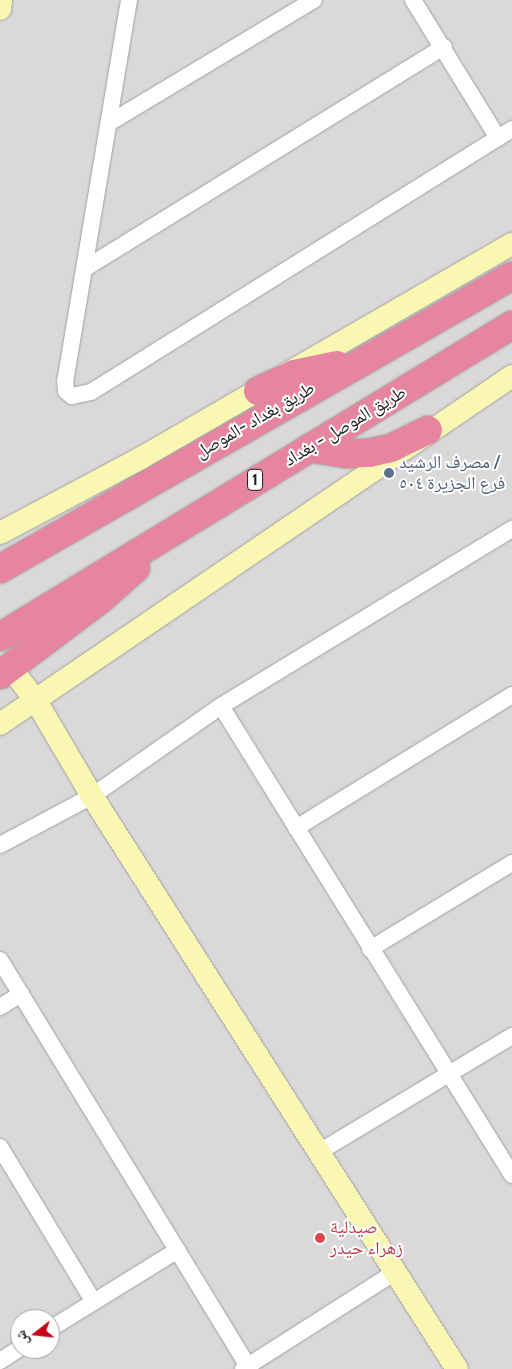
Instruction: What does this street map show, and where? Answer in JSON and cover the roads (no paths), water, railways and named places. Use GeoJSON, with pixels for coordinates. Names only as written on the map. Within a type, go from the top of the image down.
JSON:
{"type":"FeatureCollection","features":[{"type":"Feature","properties":{"kind":"highway","name":"طريق بغداد -الموصل"},"geometry":{"type":"LineString","coordinates":[[0,568],[354,363],[512,276]]}},
{"type":"Feature","properties":{"kind":"highway","name":"طريق الموصل - بغداد"},"geometry":{"type":"LineString","coordinates":[[0,637],[195,516],[512,325]]}},
{"type":"Feature","properties":{"kind":"highway"},"geometry":{"type":"LineString","coordinates":[[258,391],[300,372],[354,363]]}},
{"type":"Feature","properties":{"kind":"highway"},"geometry":{"type":"LineString","coordinates":[[309,448],[347,454],[369,453],[391,448],[428,430]]}},
{"type":"Feature","properties":{"kind":"highway"},"geometry":{"type":"LineString","coordinates":[[6,672],[102,598],[195,516]]}},
{"type":"Feature","properties":{"kind":"main road"},"geometry":{"type":"LineString","coordinates":[[0,9],[2,0]]}},
{"type":"Feature","properties":{"kind":"main road"},"geometry":{"type":"LineString","coordinates":[[0,533],[141,458],[512,244]]}},
{"type":"Feature","properties":{"kind":"main road"},"geometry":{"type":"LineString","coordinates":[[0,724],[428,430],[512,376]]}},
{"type":"Feature","properties":{"kind":"main road"},"geometry":{"type":"LineString","coordinates":[[6,672],[36,701],[92,796],[457,1369]]}},
{"type":"Feature","properties":{"kind":"street"},"geometry":{"type":"LineString","coordinates":[[130,0],[65,380],[66,391],[72,396],[90,392],[512,129]]}},
{"type":"Feature","properties":{"kind":"street"},"geometry":{"type":"LineString","coordinates":[[109,123],[314,0]]}},
{"type":"Feature","properties":{"kind":"street"},"geometry":{"type":"LineString","coordinates":[[413,0],[498,138]]}},
{"type":"Feature","properties":{"kind":"street"},"geometry":{"type":"LineString","coordinates":[[84,269],[444,48]]}},
{"type":"Feature","properties":{"kind":"street"},"geometry":{"type":"LineString","coordinates":[[0,845],[92,796],[222,706],[512,529]]}},
{"type":"Feature","properties":{"kind":"street"},"geometry":{"type":"LineString","coordinates":[[296,828],[512,695]]}},
{"type":"Feature","properties":{"kind":"street"},"geometry":{"type":"LineString","coordinates":[[222,706],[370,949],[512,1175]]}},
{"type":"Feature","properties":{"kind":"street"},"geometry":{"type":"LineString","coordinates":[[370,949],[512,863]]}},
{"type":"Feature","properties":{"kind":"street"},"geometry":{"type":"LineString","coordinates":[[0,960],[178,1250],[246,1367],[395,1272]]}},
{"type":"Feature","properties":{"kind":"street"},"geometry":{"type":"LineString","coordinates":[[0,1007],[21,994]]}},
{"type":"Feature","properties":{"kind":"street"},"geometry":{"type":"LineString","coordinates":[[319,1152],[512,1036]]}},
{"type":"Feature","properties":{"kind":"street"},"geometry":{"type":"LineString","coordinates":[[0,1147],[94,1302]]}},
{"type":"Feature","properties":{"kind":"street"},"geometry":{"type":"LineString","coordinates":[[60,1323],[178,1250]]}},
{"type":"Feature","properties":{"kind":"place","name":"مصرف الرشيد / فرع الجزيرة ٥٠٤"},"geometry":{"type":"Point","coordinates":[389,473]}},
{"type":"Feature","properties":{"kind":"place","name":"صيدلية زهراء حيدر"},"geometry":{"type":"Point","coordinates":[320,1238]}}]}
